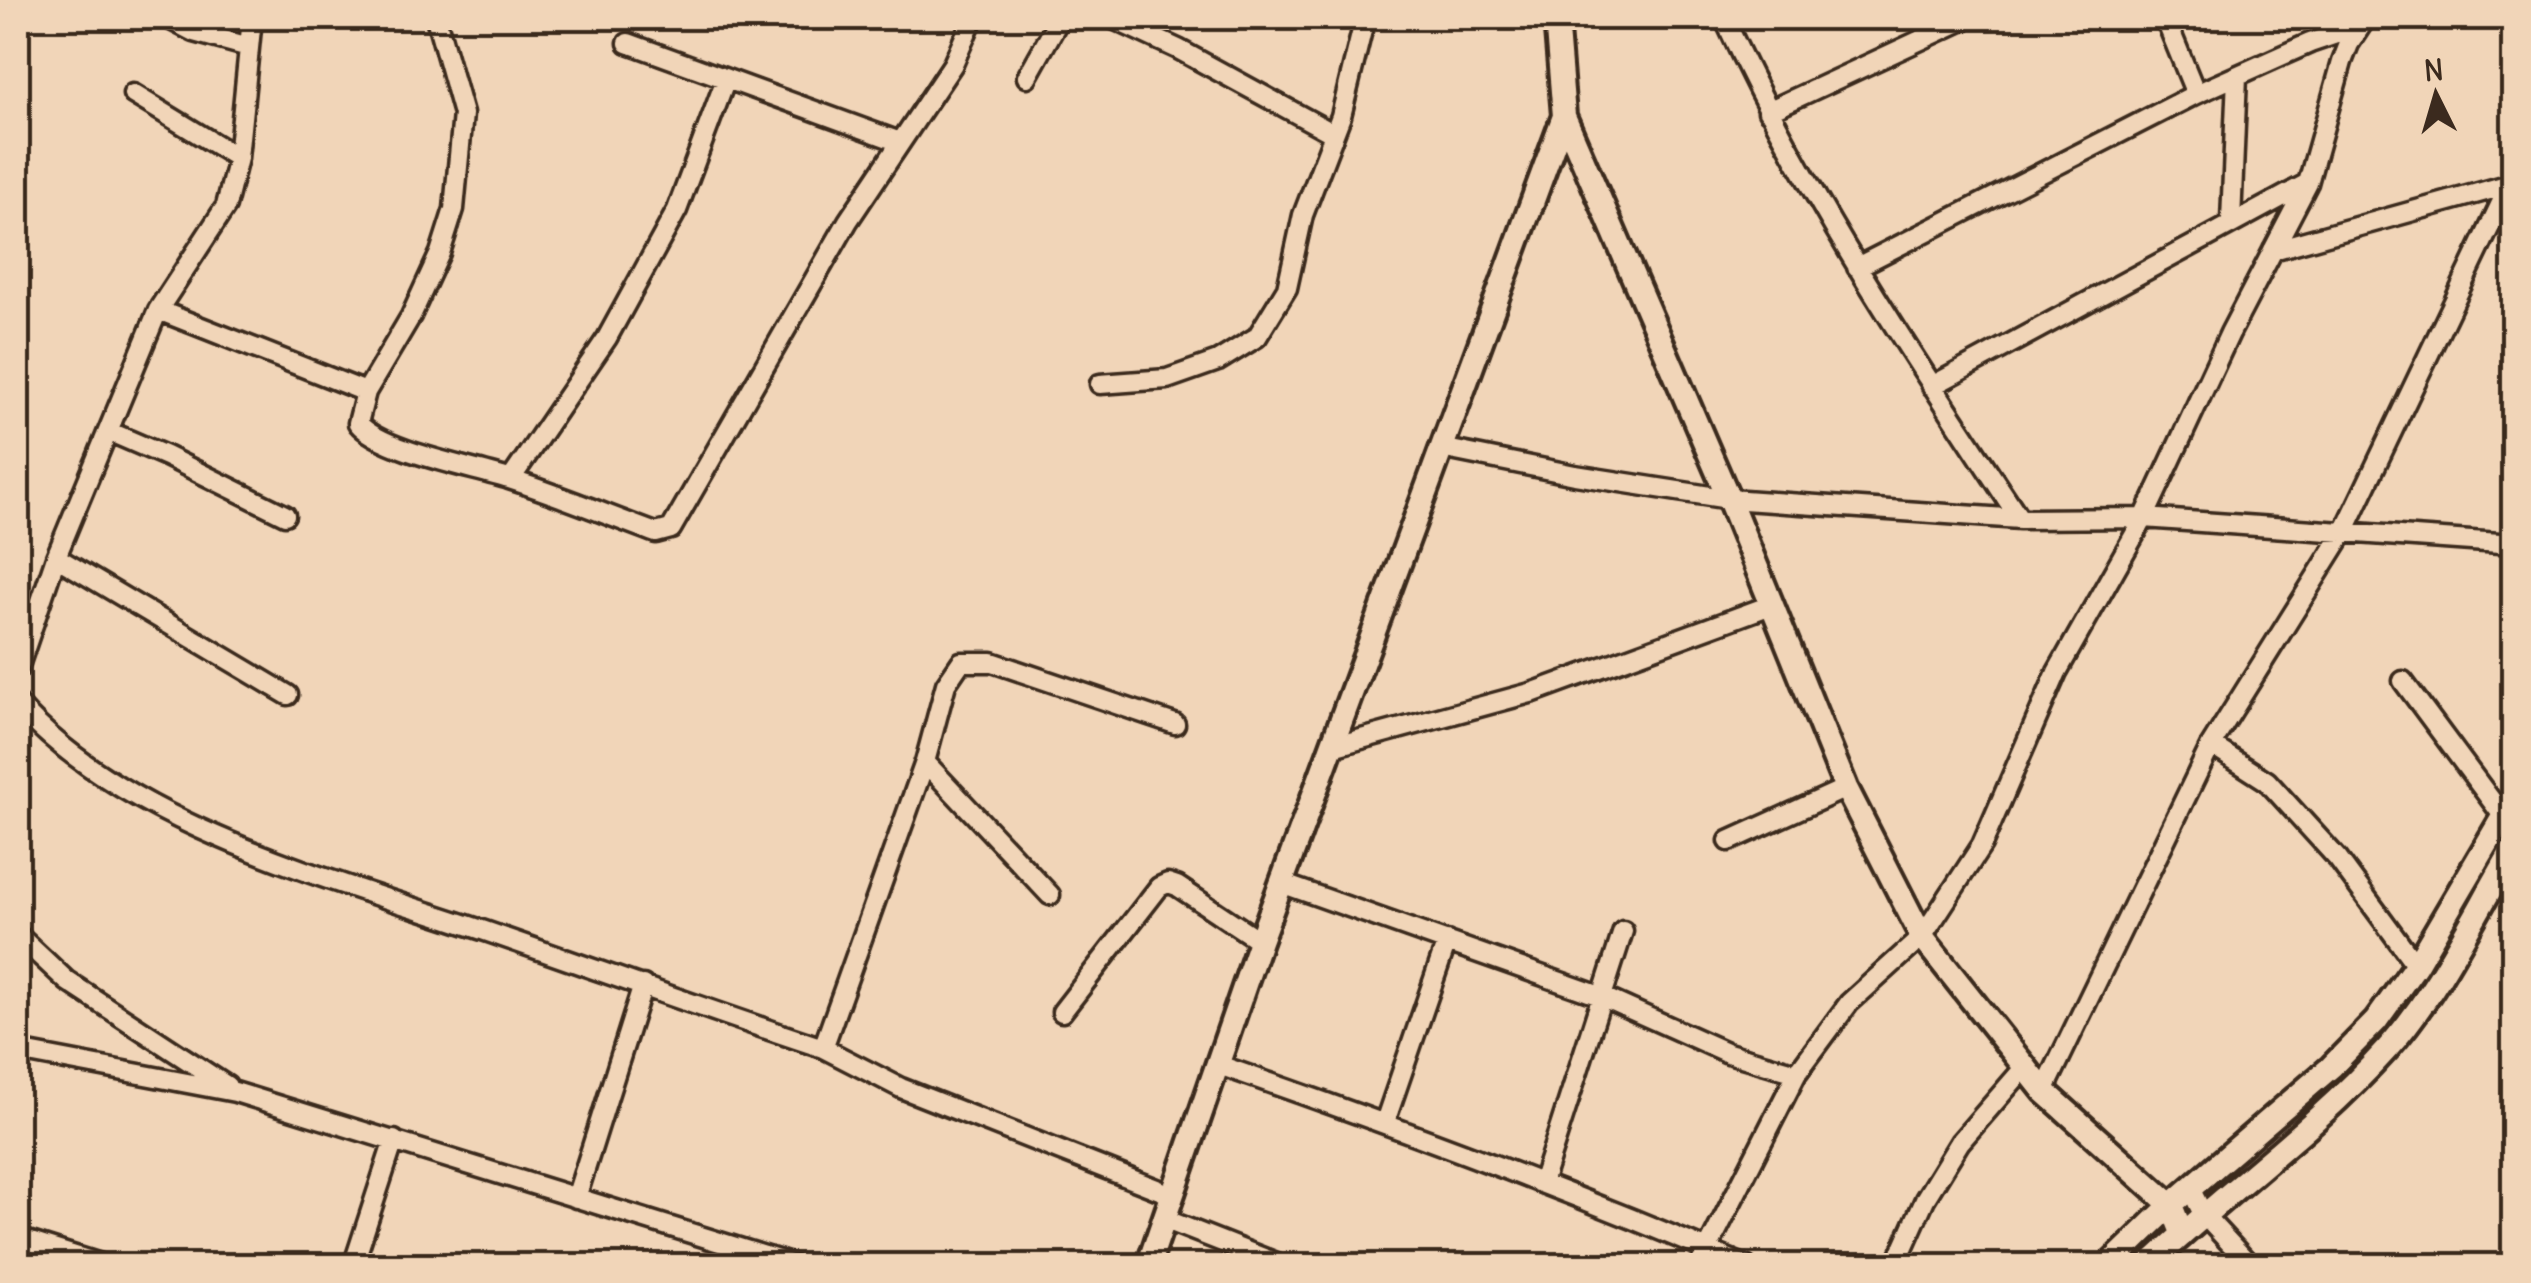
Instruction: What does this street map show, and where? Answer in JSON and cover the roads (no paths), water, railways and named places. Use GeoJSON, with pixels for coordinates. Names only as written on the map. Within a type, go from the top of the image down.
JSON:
{"type":"FeatureCollection","features":[{"type":"Feature","properties":{"kind":"street"},"geometry":{"type":"LineString","coordinates":[[167,18],[194,32],[249,47]]}},
{"type":"Feature","properties":{"kind":"street"},"geometry":{"type":"LineString","coordinates":[[18,669],[56,557],[158,310],[226,206],[238,158],[252,18]]}},
{"type":"Feature","properties":{"kind":"street"},"geometry":{"type":"LineString","coordinates":[[436,18],[462,114],[454,210],[440,254],[411,316],[366,392],[358,423],[366,434],[389,444],[511,480],[656,533],[671,529],[848,222],[953,64],[973,18]]}},
{"type":"Feature","properties":{"kind":"street"},"geometry":{"type":"LineString","coordinates":[[1026,77],[1060,18]]}},
{"type":"Feature","properties":{"kind":"street"},"geometry":{"type":"LineString","coordinates":[[1110,18],[1178,49],[1334,134]]}},
{"type":"Feature","properties":{"kind":"street"},"geometry":{"type":"LineString","coordinates":[[1100,384],[1167,379],[1218,361],[1257,338],[1287,288],[1303,215],[1334,134],[1365,18]]}},
{"type":"Feature","properties":{"kind":"street"},"geometry":{"type":"LineString","coordinates":[[1556,18],[1564,116],[1729,499],[1846,788],[1922,937],[2044,1091],[2171,1205],[2182,1233]]}},
{"type":"Feature","properties":{"kind":"street"},"geometry":{"type":"LineString","coordinates":[[1724,18],[1768,112],[1857,267],[2020,519]]}},
{"type":"Feature","properties":{"kind":"street"},"geometry":{"type":"LineString","coordinates":[[1768,112],[1968,18]]}},
{"type":"Feature","properties":{"kind":"street"},"geometry":{"type":"LineString","coordinates":[[2165,18],[2196,94]]}},
{"type":"Feature","properties":{"kind":"street"},"geometry":{"type":"LineString","coordinates":[[1857,267],[2196,94],[2363,22]]}},
{"type":"Feature","properties":{"kind":"street"},"geometry":{"type":"LineString","coordinates":[[1702,1257],[1798,1073],[1849,1003],[1922,937],[1982,844],[2057,672],[2144,518],[2230,333],[2308,182],[2342,62],[2363,22]]}},
{"type":"Feature","properties":{"kind":"street"},"geometry":{"type":"LineString","coordinates":[[628,43],[900,142]]}},
{"type":"Feature","properties":{"kind":"street"},"geometry":{"type":"LineString","coordinates":[[2231,222],[2237,76]]}},
{"type":"Feature","properties":{"kind":"street"},"geometry":{"type":"LineString","coordinates":[[511,480],[607,338],[659,242],[676,210],[726,79]]}},
{"type":"Feature","properties":{"kind":"street"},"geometry":{"type":"LineString","coordinates":[[133,94],[238,158]]}},
{"type":"Feature","properties":{"kind":"street"},"geometry":{"type":"LineString","coordinates":[[1148,1266],[1260,941],[1564,116]]}},
{"type":"Feature","properties":{"kind":"street"},"geometry":{"type":"LineString","coordinates":[[2273,250],[2510,181]]}},
{"type":"Feature","properties":{"kind":"street"},"geometry":{"type":"LineString","coordinates":[[2044,1091],[2211,745],[2344,532],[2510,181]]}},
{"type":"Feature","properties":{"kind":"street"},"geometry":{"type":"LineString","coordinates":[[1932,386],[2308,182]]}},
{"type":"Feature","properties":{"kind":"street"},"geometry":{"type":"LineString","coordinates":[[158,310],[366,392]]}},
{"type":"Feature","properties":{"kind":"street"},"geometry":{"type":"LineString","coordinates":[[108,431],[286,515]]}},
{"type":"Feature","properties":{"kind":"street"},"geometry":{"type":"LineString","coordinates":[[1442,448],[1575,475],[1729,499],[2020,519],[2144,518],[2514,544]]}},
{"type":"Feature","properties":{"kind":"street"},"geometry":{"type":"LineString","coordinates":[[56,557],[288,694]]}},
{"type":"Feature","properties":{"kind":"street"},"geometry":{"type":"LineString","coordinates":[[1332,747],[1534,692],[1771,605]]}},
{"type":"Feature","properties":{"kind":"street"},"geometry":{"type":"LineString","coordinates":[[823,1048],[925,762],[946,684],[961,662],[992,662],[1176,724]]}},
{"type":"Feature","properties":{"kind":"street"},"geometry":{"type":"LineString","coordinates":[[2108,1266],[2376,1022],[2416,965],[2508,807],[2403,682]]}},
{"type":"Feature","properties":{"kind":"street"},"geometry":{"type":"LineString","coordinates":[[18,704],[36,725],[91,768],[239,847],[823,1048],[901,1088],[1172,1195]]}},
{"type":"Feature","properties":{"kind":"street"},"geometry":{"type":"LineString","coordinates":[[2211,745],[2267,781],[2338,859],[2416,965]]}},
{"type":"Feature","properties":{"kind":"street"},"geometry":{"type":"LineString","coordinates":[[925,762],[1050,895]]}},
{"type":"Feature","properties":{"kind":"street"},"geometry":{"type":"LineString","coordinates":[[1729,841],[1846,788]]}},
{"type":"Feature","properties":{"kind":"street"},"geometry":{"type":"LineString","coordinates":[[2148,1266],[2344,1094],[2388,1048],[2418,1011],[2514,848]]}},
{"type":"Feature","properties":{"kind":"street"},"geometry":{"type":"LineString","coordinates":[[1062,1012],[1159,888],[1168,883],[1260,941]]}},
{"type":"Feature","properties":{"kind":"street"},"geometry":{"type":"LineString","coordinates":[[1282,884],[1603,997],[1728,1053],[1798,1073]]}},
{"type":"Feature","properties":{"kind":"street"},"geometry":{"type":"LineString","coordinates":[[1542,1183],[1623,931]]}},
{"type":"Feature","properties":{"kind":"street"},"geometry":{"type":"LineString","coordinates":[[18,935],[68,982],[235,1092]]}},
{"type":"Feature","properties":{"kind":"street"},"geometry":{"type":"LineString","coordinates":[[1385,1122],[1447,941]]}},
{"type":"Feature","properties":{"kind":"street"},"geometry":{"type":"LineString","coordinates":[[576,1198],[643,985]]}},
{"type":"Feature","properties":{"kind":"street"},"geometry":{"type":"LineString","coordinates":[[18,1050],[235,1092],[744,1246],[797,1266]]}},
{"type":"Feature","properties":{"kind":"street"},"geometry":{"type":"LineString","coordinates":[[1216,1064],[1385,1122],[1640,1219],[1702,1257],[1746,1266]]}},
{"type":"Feature","properties":{"kind":"street"},"geometry":{"type":"LineString","coordinates":[[1895,1266],[1925,1199],[1960,1142],[2024,1068]]}},
{"type":"Feature","properties":{"kind":"street"},"geometry":{"type":"LineString","coordinates":[[354,1266],[394,1140]]}},
{"type":"Feature","properties":{"kind":"street"},"geometry":{"type":"LineString","coordinates":[[2190,1188],[2203,1214],[2251,1266]]}},
{"type":"Feature","properties":{"kind":"street"},"geometry":{"type":"LineString","coordinates":[[1164,1219],[1284,1266]]}},
{"type":"Feature","properties":{"kind":"street"},"geometry":{"type":"LineString","coordinates":[[18,1238],[106,1266]]}}]}
